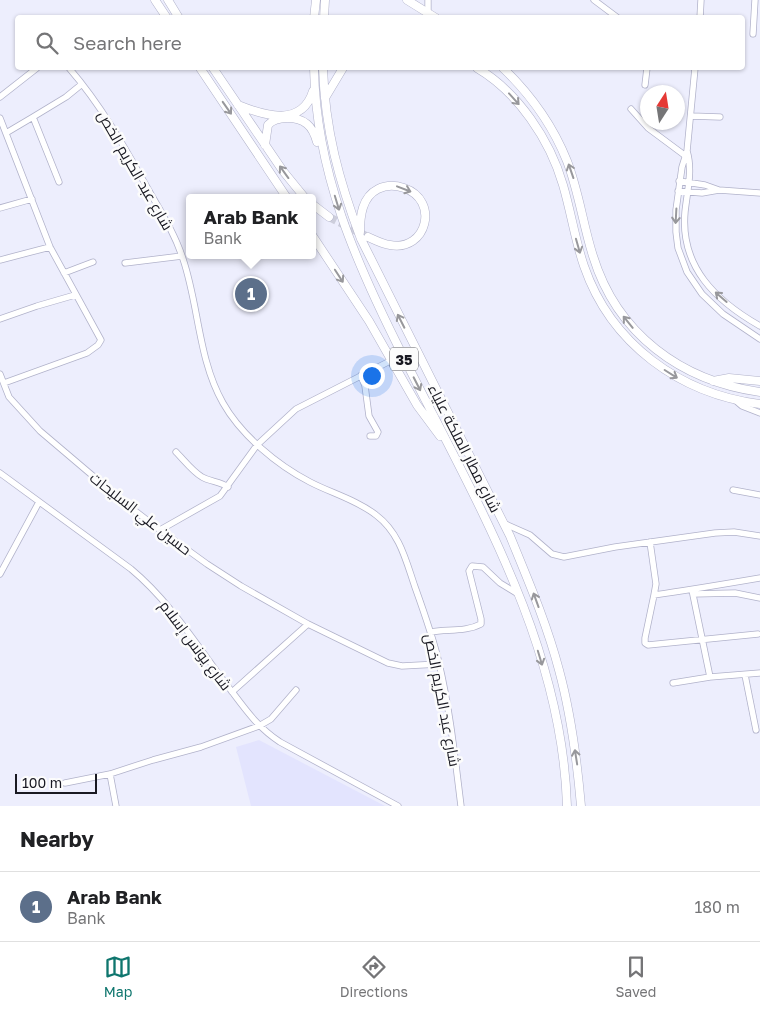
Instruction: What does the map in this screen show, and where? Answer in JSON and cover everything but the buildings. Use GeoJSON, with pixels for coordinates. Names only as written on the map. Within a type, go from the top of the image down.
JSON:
{"type":"FeatureCollection","features":[{"type":"Feature","properties":{"kind":"highway"},"geometry":{"type":"LineString","coordinates":[[155,0],[165,15]]}},
{"type":"Feature","properties":{"kind":"highway"},"geometry":{"type":"LineString","coordinates":[[168,0],[177,15]]}},
{"type":"Feature","properties":{"kind":"highway"},"geometry":{"type":"LineString","coordinates":[[314,15],[316,0]]}},
{"type":"Feature","properties":{"kind":"highway"},"geometry":{"type":"LineString","coordinates":[[324,15],[325,0]]}},
{"type":"Feature","properties":{"kind":"highway"},"geometry":{"type":"LineString","coordinates":[[407,0],[432,15]]}},
{"type":"Feature","properties":{"kind":"highway"},"geometry":{"type":"LineString","coordinates":[[201,70],[284,194]]}},
{"type":"Feature","properties":{"kind":"highway"},"geometry":{"type":"LineString","coordinates":[[214,70],[290,181],[302,194]]}},
{"type":"Feature","properties":{"kind":"highway","name":"شارع مطار الملكة علياء"},"geometry":{"type":"LineString","coordinates":[[314,70],[314,88],[323,157],[342,219],[359,264],[384,318],[484,514],[518,594],[552,701],[565,771],[567,806]]}},
{"type":"Feature","properties":{"kind":"highway","name":"شارع مطار الملكة علياء"},"geometry":{"type":"LineString","coordinates":[[323,70],[332,147],[346,198],[503,523],[537,603],[558,668],[575,751],[580,806]]}},
{"type":"Feature","properties":{"kind":"highway"},"geometry":{"type":"LineString","coordinates":[[325,98],[341,70]]}},
{"type":"Feature","properties":{"kind":"highway"},"geometry":{"type":"LineString","coordinates":[[480,70],[501,85],[518,104],[550,152],[563,186],[578,246],[592,287],[614,324],[648,358],[685,382],[734,400],[760,404]]}},
{"type":"Feature","properties":{"kind":"highway"},"geometry":{"type":"LineString","coordinates":[[505,70],[537,108],[562,148],[577,190],[593,256],[605,286],[620,312],[632,327],[651,345],[680,367],[713,381],[760,392]]}},
{"type":"Feature","properties":{"kind":"highway"},"geometry":{"type":"LineString","coordinates":[[238,105],[263,114],[295,113],[307,106],[314,88]]}},
{"type":"Feature","properties":{"kind":"highway"},"geometry":{"type":"LineString","coordinates":[[265,145],[266,130],[269,123],[280,119],[297,120],[306,123],[312,129],[323,157]]}},
{"type":"Feature","properties":{"kind":"highway","name":"35"},"geometry":{"type":"LineString","coordinates":[[387,186],[402,187],[414,193],[424,206],[426,220],[420,234],[411,242],[390,246],[364,238],[360,224],[362,210],[368,196],[375,190],[387,186]]}},
{"type":"Feature","properties":{"kind":"highway"},"geometry":{"type":"LineString","coordinates":[[316,207],[329,217]]}},
{"type":"Feature","properties":{"kind":"highway","name":"35"},"geometry":{"type":"LineString","coordinates":[[316,241],[369,321],[417,405],[433,428],[446,442]]}},
{"type":"Feature","properties":{"kind":"highway"},"geometry":{"type":"LineString","coordinates":[[592,287],[605,286]]}},
{"type":"Feature","properties":{"kind":"highway"},"geometry":{"type":"LineString","coordinates":[[713,381],[729,378],[760,381]]}},
{"type":"Feature","properties":{"kind":"street"},"geometry":{"type":"LineString","coordinates":[[428,0],[428,12]]}},
{"type":"Feature","properties":{"kind":"street"},"geometry":{"type":"LineString","coordinates":[[594,0],[614,15]]}},
{"type":"Feature","properties":{"kind":"street"},"geometry":{"type":"LineString","coordinates":[[700,0],[700,15]]}},
{"type":"Feature","properties":{"kind":"street"},"geometry":{"type":"LineString","coordinates":[[752,34],[754,0]]}},
{"type":"Feature","properties":{"kind":"street"},"geometry":{"type":"LineString","coordinates":[[0,97],[35,70]]}},
{"type":"Feature","properties":{"kind":"street","name":"شارع عبد الكريم الخص"},"geometry":{"type":"LineString","coordinates":[[71,70],[120,138],[164,216],[182,256],[214,384],[233,418],[257,445],[308,481],[360,505],[374,514],[387,525],[400,546],[431,632],[439,664],[461,806]]}},
{"type":"Feature","properties":{"kind":"street"},"geometry":{"type":"LineString","coordinates":[[645,85],[647,70]]}},
{"type":"Feature","properties":{"kind":"street"},"geometry":{"type":"LineString","coordinates":[[696,70],[687,155],[689,183],[685,230],[690,255],[697,271],[710,288],[749,320],[760,326]]}},
{"type":"Feature","properties":{"kind":"street"},"geometry":{"type":"LineString","coordinates":[[6,133],[66,97],[82,84]]}},
{"type":"Feature","properties":{"kind":"street"},"geometry":{"type":"LineString","coordinates":[[632,109],[648,128],[687,155]]}},
{"type":"Feature","properties":{"kind":"street"},"geometry":{"type":"LineString","coordinates":[[691,116],[720,117]]}},
{"type":"Feature","properties":{"kind":"street"},"geometry":{"type":"LineString","coordinates":[[33,117],[60,182]]}},
{"type":"Feature","properties":{"kind":"street"},"geometry":{"type":"LineString","coordinates":[[0,118],[50,247],[75,295],[99,334],[101,342],[82,356],[4,383]]}},
{"type":"Feature","properties":{"kind":"street"},"geometry":{"type":"LineString","coordinates":[[687,155],[679,182],[676,232],[680,255],[686,272],[695,286],[712,305],[735,323],[760,338]]}},
{"type":"Feature","properties":{"kind":"street"},"geometry":{"type":"LineString","coordinates":[[679,182],[705,185],[719,190]]}},
{"type":"Feature","properties":{"kind":"street"},"geometry":{"type":"LineString","coordinates":[[678,191],[702,193],[719,190],[760,193]]}},
{"type":"Feature","properties":{"kind":"street"},"geometry":{"type":"LineString","coordinates":[[0,208],[32,199]]}},
{"type":"Feature","properties":{"kind":"street"},"geometry":{"type":"LineString","coordinates":[[0,260],[50,247]]}},
{"type":"Feature","properties":{"kind":"street"},"geometry":{"type":"LineString","coordinates":[[125,263],[182,256]]}},
{"type":"Feature","properties":{"kind":"street"},"geometry":{"type":"LineString","coordinates":[[64,273],[93,262]]}},
{"type":"Feature","properties":{"kind":"street"},"geometry":{"type":"LineString","coordinates":[[0,319],[75,295]]}},
{"type":"Feature","properties":{"kind":"street"},"geometry":{"type":"LineString","coordinates":[[160,530],[216,498],[228,487],[257,445],[298,408],[392,360]]}},
{"type":"Feature","properties":{"kind":"street","name":"حسين علي السليحات"},"geometry":{"type":"LineString","coordinates":[[0,374],[9,397],[40,431],[126,504],[207,564],[241,586],[308,624],[388,663],[402,666],[439,664]]}},
{"type":"Feature","properties":{"kind":"street"},"geometry":{"type":"LineString","coordinates":[[361,375],[365,386],[369,416],[378,432],[376,436],[370,436]]}},
{"type":"Feature","properties":{"kind":"street"},"geometry":{"type":"LineString","coordinates":[[734,400],[760,413]]}},
{"type":"Feature","properties":{"kind":"street"},"geometry":{"type":"LineString","coordinates":[[176,452],[199,475],[220,482],[228,487]]}},
{"type":"Feature","properties":{"kind":"street","name":"شارع يونس إسلام"},"geometry":{"type":"LineString","coordinates":[[0,472],[131,569],[147,584],[174,614],[259,726],[280,742],[398,806]]}},
{"type":"Feature","properties":{"kind":"street"},"geometry":{"type":"LineString","coordinates":[[733,490],[760,495]]}},
{"type":"Feature","properties":{"kind":"street"},"geometry":{"type":"LineString","coordinates":[[0,574],[39,502]]}},
{"type":"Feature","properties":{"kind":"street"},"geometry":{"type":"LineString","coordinates":[[503,523],[530,535],[548,552],[559,557],[722,532],[760,536]]}},
{"type":"Feature","properties":{"kind":"street"},"geometry":{"type":"LineString","coordinates":[[511,540],[517,529]]}},
{"type":"Feature","properties":{"kind":"street"},"geometry":{"type":"LineString","coordinates":[[650,542],[656,584],[645,638],[646,644],[655,645],[758,634]]}},
{"type":"Feature","properties":{"kind":"street"},"geometry":{"type":"LineString","coordinates":[[431,632],[448,629],[466,629],[481,623],[470,571],[472,566],[483,567],[503,585],[518,594]]}},
{"type":"Feature","properties":{"kind":"street"},"geometry":{"type":"LineString","coordinates":[[693,592],[720,583],[760,578]]}},
{"type":"Feature","properties":{"kind":"street"},"geometry":{"type":"LineString","coordinates":[[503,585],[511,583],[512,579]]}},
{"type":"Feature","properties":{"kind":"street"},"geometry":{"type":"LineString","coordinates":[[654,595],[693,592],[735,593],[760,598]]}},
{"type":"Feature","properties":{"kind":"street"},"geometry":{"type":"LineString","coordinates":[[693,592],[710,678]]}},
{"type":"Feature","properties":{"kind":"street"},"geometry":{"type":"LineString","coordinates":[[232,692],[308,624]]}},
{"type":"Feature","properties":{"kind":"street"},"geometry":{"type":"LineString","coordinates":[[673,683],[760,673]]}},
{"type":"Feature","properties":{"kind":"street"},"geometry":{"type":"LineString","coordinates":[[745,675],[756,730]]}},
{"type":"Feature","properties":{"kind":"street"},"geometry":{"type":"LineString","coordinates":[[65,783],[110,774],[201,747],[259,726],[271,719],[296,690]]}},
{"type":"Feature","properties":{"kind":"street"},"geometry":{"type":"LineString","coordinates":[[110,774],[116,806]]}},
{"type":"Feature","properties":{"kind":"shaded area"},"geometry":{"type":"Polygon","coordinates":[[[259,740],[385,806],[251,806],[236,747],[259,740]]]}},
{"type":"Feature","properties":{"kind":"tunnel"},"geometry":{"type":"LineString","coordinates":[[329,217],[368,237]]}},
{"type":"Feature","properties":{"kind":"place","name":"Arab Bank"},"geometry":{"type":"Point","coordinates":[251,294]}}]}
